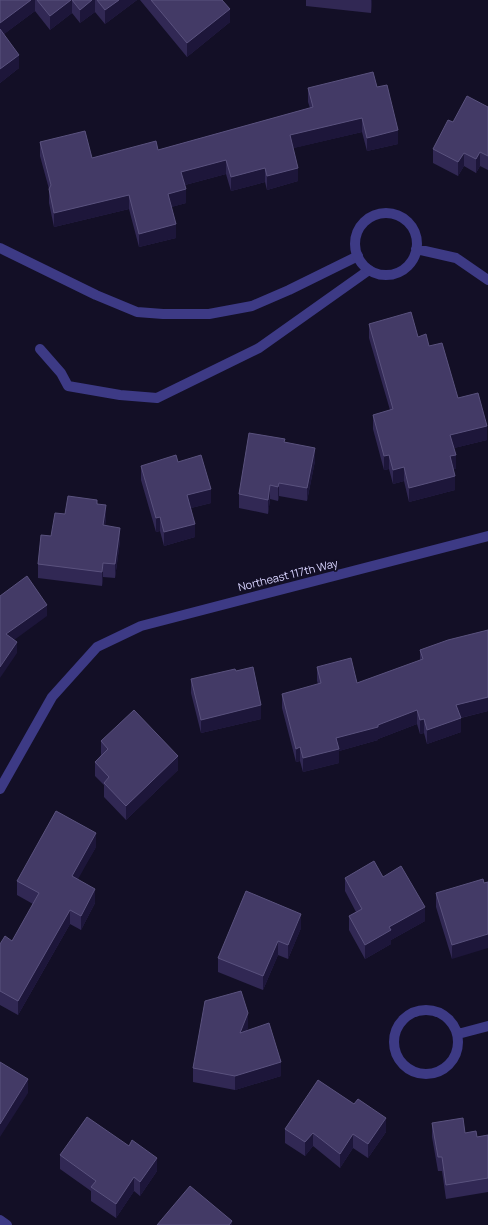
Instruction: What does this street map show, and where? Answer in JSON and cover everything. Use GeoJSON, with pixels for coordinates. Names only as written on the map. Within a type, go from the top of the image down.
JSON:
{"type":"FeatureCollection","features":[{"type":"Feature","properties":{"kind":"street"},"geometry":{"type":"LineString","coordinates":[[379,214],[391,214],[403,218],[412,226],[416,238],[416,249],[412,261],[404,269],[392,274],[380,275],[369,270],[360,262],[356,250],[355,238],[360,227],[368,219],[379,214]]}},
{"type":"Feature","properties":{"kind":"street"},"geometry":{"type":"LineString","coordinates":[[0,248],[96,295],[137,312],[163,314],[209,314],[252,306],[289,290],[358,256]]}},
{"type":"Feature","properties":{"kind":"street"},"geometry":{"type":"LineString","coordinates":[[416,249],[456,258],[488,280]]}},
{"type":"Feature","properties":{"kind":"street"},"geometry":{"type":"LineString","coordinates":[[40,349],[60,373],[68,386],[120,395],[157,398],[259,348],[369,270]]}},
{"type":"Feature","properties":{"kind":"street","name":"Northeast 117th Way"},"geometry":{"type":"LineString","coordinates":[[0,789],[52,697],[97,647],[141,626],[488,536]]}},
{"type":"Feature","properties":{"kind":"street"},"geometry":{"type":"LineString","coordinates":[[423,1010],[435,1011],[445,1015],[453,1023],[458,1034],[459,1045],[456,1056],[449,1065],[440,1072],[429,1075],[418,1074],[408,1069],[400,1061],[395,1051],[394,1040],[397,1029],[403,1019],[413,1013],[423,1010]]}},
{"type":"Feature","properties":{"kind":"street"},"geometry":{"type":"LineString","coordinates":[[458,1034],[488,1026]]}},
{"type":"Feature","properties":{"kind":"street"},"geometry":{"type":"LineString","coordinates":[[0,1220],[7,1225]]}},
{"type":"Feature","properties":{"kind":"building"},"geometry":{"type":"Polygon","coordinates":[[[0,0],[31,0],[0,23],[0,0]]]}},
{"type":"Feature","properties":{"kind":"building"},"geometry":{"type":"Polygon","coordinates":[[[37,0],[71,0],[50,16],[37,0]]]}},
{"type":"Feature","properties":{"kind":"building"},"geometry":{"type":"Polygon","coordinates":[[[72,0],[92,0],[80,10],[72,0]]]}},
{"type":"Feature","properties":{"kind":"building"},"geometry":{"type":"Polygon","coordinates":[[[97,0],[119,0],[105,10],[97,0]]]}},
{"type":"Feature","properties":{"kind":"building"},"geometry":{"type":"Polygon","coordinates":[[[151,0],[222,0],[230,9],[187,43],[151,0]]]}},
{"type":"Feature","properties":{"kind":"building"},"geometry":{"type":"Polygon","coordinates":[[[0,29],[19,55],[0,69],[0,29]]]}},
{"type":"Feature","properties":{"kind":"building"},"geometry":{"type":"Polygon","coordinates":[[[373,72],[377,87],[387,85],[398,130],[367,138],[362,118],[290,135],[298,168],[267,176],[265,168],[231,177],[226,160],[181,172],[186,189],[168,194],[176,224],[139,234],[129,195],[54,213],[49,189],[51,185],[40,142],[85,131],[92,158],[156,141],[158,150],[313,107],[308,88],[373,72]]]}},
{"type":"Feature","properties":{"kind":"building"},"geometry":{"type":"Polygon","coordinates":[[[467,96],[488,107],[488,156],[480,152],[476,159],[464,153],[458,162],[433,149],[448,120],[453,122],[467,96]]]}},
{"type":"Feature","properties":{"kind":"building"},"geometry":{"type":"Polygon","coordinates":[[[411,312],[418,337],[426,334],[429,346],[442,343],[458,398],[478,393],[487,426],[450,435],[456,455],[450,456],[455,476],[409,488],[404,467],[393,470],[389,455],[384,456],[373,415],[393,409],[369,324],[411,312]]]}},
{"type":"Feature","properties":{"kind":"building"},"geometry":{"type":"Polygon","coordinates":[[[249,433],[285,439],[284,442],[315,448],[307,488],[279,483],[278,487],[270,485],[268,500],[239,494],[249,433]]]}},
{"type":"Feature","properties":{"kind":"building"},"geometry":{"type":"Polygon","coordinates":[[[176,455],[178,462],[201,455],[211,489],[187,495],[195,524],[164,532],[160,517],[156,518],[141,466],[176,455]]]}},
{"type":"Feature","properties":{"kind":"building"},"geometry":{"type":"Polygon","coordinates":[[[68,496],[97,500],[97,504],[106,505],[103,525],[120,528],[115,564],[103,563],[102,572],[38,564],[41,535],[51,536],[55,513],[65,514],[68,496]]]}},
{"type":"Feature","properties":{"kind":"building"},"geometry":{"type":"Polygon","coordinates":[[[27,576],[47,605],[6,634],[17,642],[0,667],[0,596],[27,576]]]}},
{"type":"Feature","properties":{"kind":"building"},"geometry":{"type":"Polygon","coordinates":[[[488,630],[488,697],[456,705],[461,718],[427,730],[424,719],[420,720],[417,710],[378,725],[378,727],[336,738],[339,749],[303,758],[300,747],[296,749],[282,694],[321,683],[317,667],[351,658],[357,683],[423,659],[420,650],[448,640],[488,630]]]}},
{"type":"Feature","properties":{"kind":"building"},"geometry":{"type":"Polygon","coordinates":[[[253,667],[261,705],[201,720],[191,679],[235,669],[236,671],[253,667]]]}},
{"type":"Feature","properties":{"kind":"building"},"geometry":{"type":"Polygon","coordinates":[[[134,710],[178,756],[126,806],[104,783],[109,777],[95,762],[108,749],[101,741],[134,710]]]}},
{"type":"Feature","properties":{"kind":"building"},"geometry":{"type":"Polygon","coordinates":[[[56,811],[96,833],[72,876],[95,889],[81,916],[70,910],[18,1001],[0,991],[0,944],[5,936],[12,941],[39,893],[17,881],[56,811]]]}},
{"type":"Feature","properties":{"kind":"building"},"geometry":{"type":"Polygon","coordinates":[[[374,861],[383,877],[401,866],[425,907],[389,927],[391,930],[365,945],[349,916],[362,909],[345,878],[374,861]]]}},
{"type":"Feature","properties":{"kind":"building"},"geometry":{"type":"Polygon","coordinates":[[[483,879],[484,883],[488,882],[488,934],[452,945],[436,893],[483,879]]]}},
{"type":"Feature","properties":{"kind":"building"},"geometry":{"type":"Polygon","coordinates":[[[246,891],[301,914],[288,945],[278,941],[263,976],[218,958],[246,891]]]}},
{"type":"Feature","properties":{"kind":"building"},"geometry":{"type":"Polygon","coordinates":[[[241,991],[248,1013],[240,1033],[269,1023],[281,1062],[235,1076],[193,1068],[205,1001],[241,991]]]}},
{"type":"Feature","properties":{"kind":"building"},"geometry":{"type":"Polygon","coordinates":[[[0,1062],[28,1079],[0,1124],[0,1062]]]}},
{"type":"Feature","properties":{"kind":"building"},"geometry":{"type":"Polygon","coordinates":[[[318,1080],[354,1104],[358,1099],[386,1118],[368,1144],[353,1134],[340,1154],[313,1133],[305,1142],[285,1129],[318,1080]]]}},
{"type":"Feature","properties":{"kind":"building"},"geometry":{"type":"Polygon","coordinates":[[[87,1117],[129,1146],[132,1140],[157,1158],[140,1182],[134,1177],[116,1204],[91,1187],[96,1181],[60,1155],[87,1117]]]}},
{"type":"Feature","properties":{"kind":"building"},"geometry":{"type":"Polygon","coordinates":[[[463,1118],[465,1133],[476,1131],[477,1137],[488,1135],[488,1178],[446,1185],[442,1157],[438,1157],[432,1123],[463,1118]]]}},
{"type":"Feature","properties":{"kind":"building"},"geometry":{"type":"Polygon","coordinates":[[[190,1186],[232,1221],[229,1225],[157,1225],[190,1186]]]}}]}
